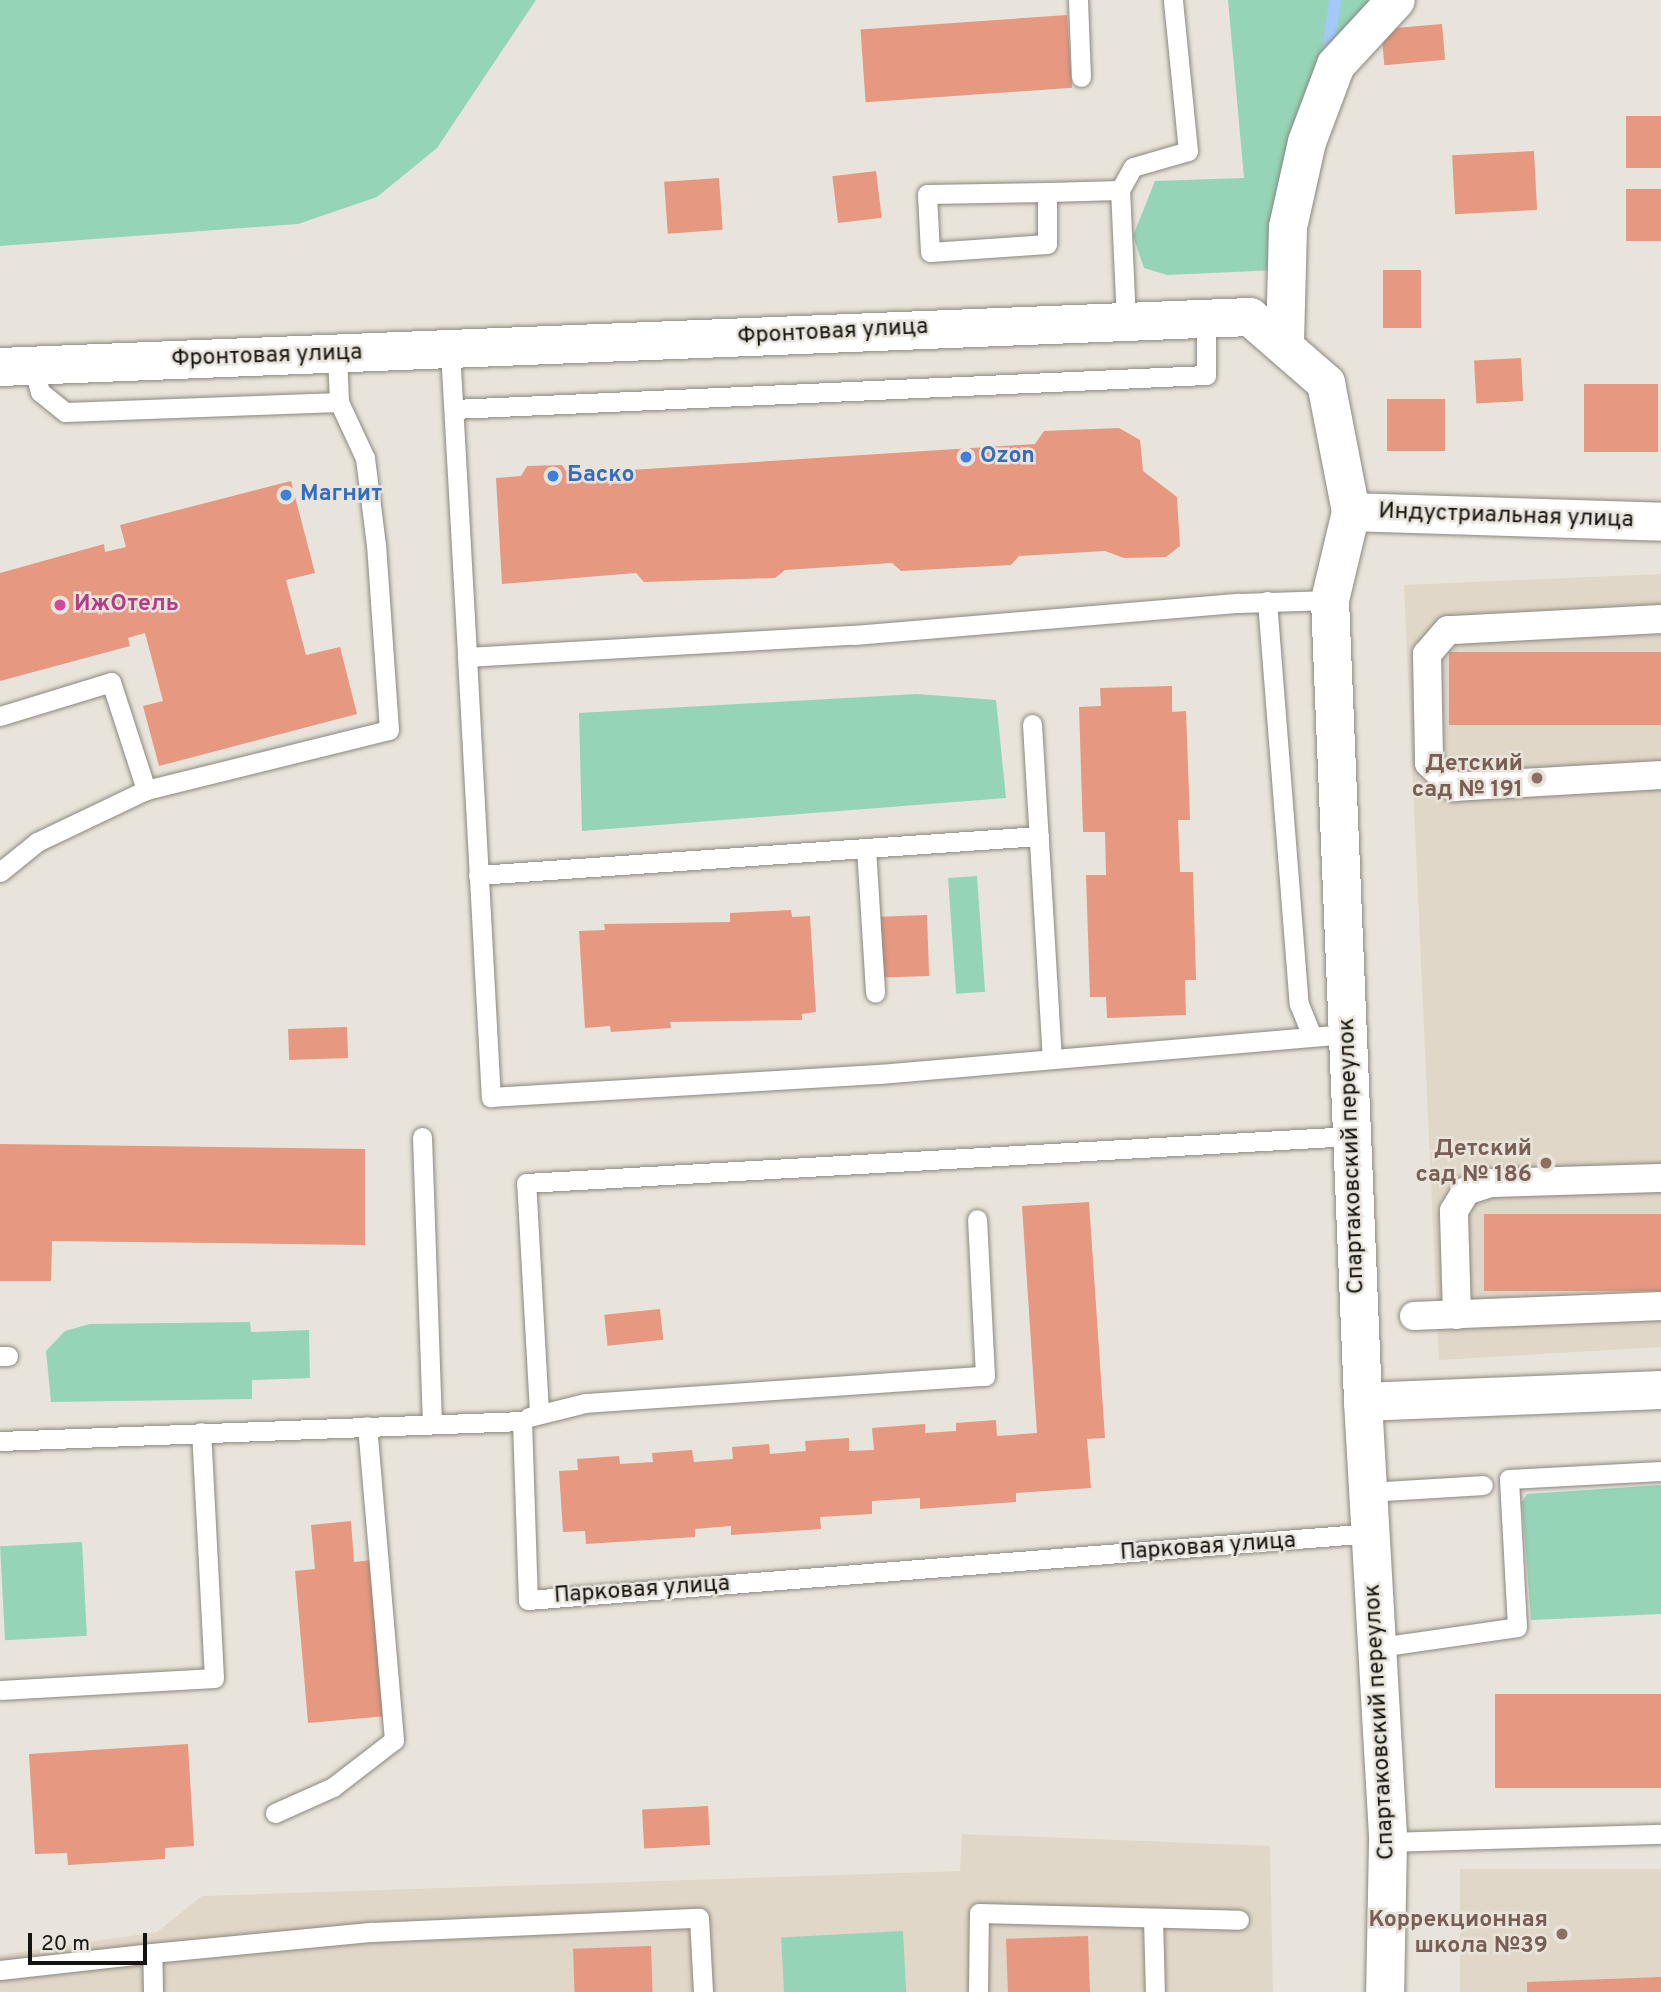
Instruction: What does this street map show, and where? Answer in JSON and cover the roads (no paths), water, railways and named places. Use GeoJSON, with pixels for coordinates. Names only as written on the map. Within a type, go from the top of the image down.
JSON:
{"type":"FeatureCollection","features":[{"type":"Feature","properties":{"kind":"street"},"geometry":{"type":"LineString","coordinates":[[1285,342],[1288,227],[1307,142],[1336,65],[1396,0]]}},
{"type":"Feature","properties":{"kind":"street","name":"Фронтовая улица"},"geometry":{"type":"LineString","coordinates":[[16,367],[1250,317],[1285,342]]}},
{"type":"Feature","properties":{"kind":"street","name":"Спартаковский переулок"},"geometry":{"type":"LineString","coordinates":[[1285,342],[1326,383],[1351,512],[1330,600],[1330,1035],[1352,1136],[1363,1402],[1388,1842],[1385,1992]]}},
{"type":"Feature","properties":{"kind":"street","name":"Индустриальная улица"},"geometry":{"type":"LineString","coordinates":[[1351,512],[1661,522]]}},
{"type":"Feature","properties":{"kind":"street"},"geometry":{"type":"LineString","coordinates":[[1661,619],[1448,629],[1427,654],[1429,763],[1454,787],[1661,775]]}},
{"type":"Feature","properties":{"kind":"street"},"geometry":{"type":"LineString","coordinates":[[1457,1315],[1454,1211],[1466,1191],[1490,1183],[1661,1178]]}},
{"type":"Feature","properties":{"kind":"street"},"geometry":{"type":"LineString","coordinates":[[1414,1316],[1661,1306]]}},
{"type":"Feature","properties":{"kind":"street"},"geometry":{"type":"LineString","coordinates":[[1363,1402],[1661,1390]]}},
{"type":"Feature","properties":{"kind":"lane"},"geometry":{"type":"LineString","coordinates":[[1078,0],[1081,77]]}},
{"type":"Feature","properties":{"kind":"lane"},"geometry":{"type":"LineString","coordinates":[[1126,321],[1120,190],[1133,167],[1188,151],[1173,0]]}},
{"type":"Feature","properties":{"kind":"lane"},"geometry":{"type":"LineString","coordinates":[[1047,192],[1047,244],[930,252],[927,194],[1120,190]]}},
{"type":"Feature","properties":{"kind":"lane"},"geometry":{"type":"LineString","coordinates":[[454,409],[1206,376],[1206,318]]}},
{"type":"Feature","properties":{"kind":"lane"},"geometry":{"type":"LineString","coordinates":[[450,350],[491,1097],[880,1074],[1052,1056],[1330,1035]]}},
{"type":"Feature","properties":{"kind":"lane"},"geometry":{"type":"LineString","coordinates":[[0,872],[37,842],[146,790],[389,730],[376,545],[365,458],[339,402],[337,354]]}},
{"type":"Feature","properties":{"kind":"lane"},"geometry":{"type":"LineString","coordinates":[[16,367],[40,392],[65,412],[339,402]]}},
{"type":"Feature","properties":{"kind":"lane"},"geometry":{"type":"LineString","coordinates":[[467,657],[854,635],[1267,601],[1330,600]]}},
{"type":"Feature","properties":{"kind":"lane"},"geometry":{"type":"LineString","coordinates":[[1267,601],[1299,1004],[1330,1035]]}},
{"type":"Feature","properties":{"kind":"lane"},"geometry":{"type":"LineString","coordinates":[[0,716],[111,682],[146,790]]}},
{"type":"Feature","properties":{"kind":"lane"},"geometry":{"type":"LineString","coordinates":[[1032,724],[1052,1056]]}},
{"type":"Feature","properties":{"kind":"lane"},"geometry":{"type":"LineString","coordinates":[[478,875],[1039,836]]}},
{"type":"Feature","properties":{"kind":"lane"},"geometry":{"type":"LineString","coordinates":[[866,848],[875,993]]}},
{"type":"Feature","properties":{"kind":"lane"},"geometry":{"type":"LineString","coordinates":[[531,1416],[526,1183],[1352,1136]]}},
{"type":"Feature","properties":{"kind":"lane"},"geometry":{"type":"LineString","coordinates":[[422,1137],[432,1424]]}},
{"type":"Feature","properties":{"kind":"lane"},"geometry":{"type":"LineString","coordinates":[[0,1441],[432,1424],[531,1416],[585,1403],[985,1376],[977,1219]]}},
{"type":"Feature","properties":{"kind":"lane","name":"Парковая улица"},"geometry":{"type":"LineString","coordinates":[[531,1416],[528,1600],[1372,1533]]}},
{"type":"Feature","properties":{"kind":"lane"},"geometry":{"type":"LineString","coordinates":[[275,1814],[333,1787],[394,1740],[367,1426]]}},
{"type":"Feature","properties":{"kind":"lane"},"geometry":{"type":"LineString","coordinates":[[1,1690],[214,1678],[201,1432]]}},
{"type":"Feature","properties":{"kind":"lane"},"geometry":{"type":"LineString","coordinates":[[1379,1647],[1517,1627],[1509,1479],[1661,1471]]}},
{"type":"Feature","properties":{"kind":"lane"},"geometry":{"type":"LineString","coordinates":[[1368,1492],[1483,1485]]}},
{"type":"Feature","properties":{"kind":"lane"},"geometry":{"type":"LineString","coordinates":[[1388,1842],[1661,1834]]}},
{"type":"Feature","properties":{"kind":"lane"},"geometry":{"type":"LineString","coordinates":[[978,1992],[979,1913],[1239,1920]]}},
{"type":"Feature","properties":{"kind":"lane"},"geometry":{"type":"LineString","coordinates":[[0,1970],[372,1933],[699,1918],[703,1992]]}},
{"type":"Feature","properties":{"kind":"lane"},"geometry":{"type":"LineString","coordinates":[[1153,1918],[1155,1992]]}},
{"type":"Feature","properties":{"kind":"lane"},"geometry":{"type":"LineString","coordinates":[[152,1953],[153,1992]]}},
{"type":"Feature","properties":{"kind":"waterway"},"geometry":{"type":"LineString","coordinates":[[1327,58],[1335,0]]}},
{"type":"Feature","properties":{"kind":"place","name":"Ozon"},"geometry":{"type":"Point","coordinates":[966,457]}},
{"type":"Feature","properties":{"kind":"place","name":"Баско"},"geometry":{"type":"Point","coordinates":[553,476]}},
{"type":"Feature","properties":{"kind":"place","name":"Магнит"},"geometry":{"type":"Point","coordinates":[286,495]}},
{"type":"Feature","properties":{"kind":"place","name":"ИжОтель"},"geometry":{"type":"Point","coordinates":[60,605]}},
{"type":"Feature","properties":{"kind":"place","name":"Детский сад № 191"},"geometry":{"type":"Point","coordinates":[1537,778]}},
{"type":"Feature","properties":{"kind":"place","name":"Детский сад № 186"},"geometry":{"type":"Point","coordinates":[1546,1163]}},
{"type":"Feature","properties":{"kind":"place","name":"Коррекционная школа №39"},"geometry":{"type":"Point","coordinates":[1562,1934]}}]}
